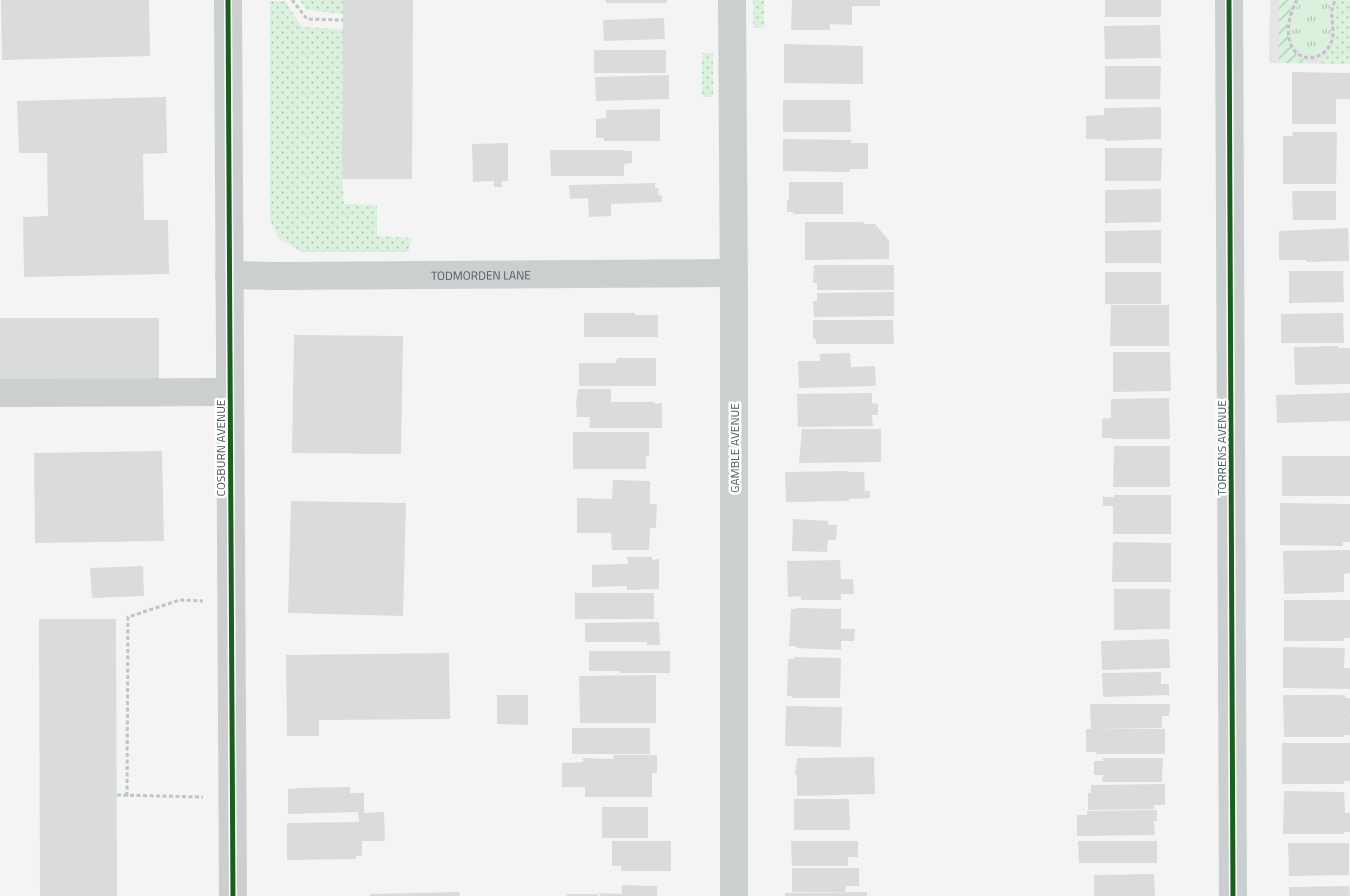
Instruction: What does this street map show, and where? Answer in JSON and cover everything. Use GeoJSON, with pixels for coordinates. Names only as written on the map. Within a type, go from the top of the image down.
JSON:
{"type":"FeatureCollection","features":[{"type":"Feature","properties":{"kind":"street","name":"COSBURN AVENUE"},"geometry":{"type":"LineString","coordinates":[[228,0],[233,896]]}},
{"type":"Feature","properties":{"kind":"street","name":"GAMBLE AVENUE"},"geometry":{"type":"LineString","coordinates":[[732,0],[734,896]]}},
{"type":"Feature","properties":{"kind":"street","name":"TORRENS AVENUE"},"geometry":{"type":"LineString","coordinates":[[1229,0],[1233,896]]}},
{"type":"Feature","properties":{"kind":"street","name":"TODMORDEN LANE"},"geometry":{"type":"LineString","coordinates":[[229,275],[734,273]]}},
{"type":"Feature","properties":{"kind":"street"},"geometry":{"type":"LineString","coordinates":[[0,393],[230,392]]}},
{"type":"Feature","properties":{"kind":"path"},"geometry":{"type":"LineString","coordinates":[[292,0],[307,19],[344,20]]}},
{"type":"Feature","properties":{"kind":"path"},"geometry":{"type":"LineString","coordinates":[[1297,0],[1290,16],[1289,26],[1292,46],[1305,58],[1318,58],[1324,54],[1331,44],[1333,32],[1332,10],[1335,0]]}},
{"type":"Feature","properties":{"kind":"path"},"geometry":{"type":"LineString","coordinates":[[127,796],[128,617],[180,600],[203,601]]}},
{"type":"Feature","properties":{"kind":"path"},"geometry":{"type":"LineString","coordinates":[[117,796],[204,797]]}},
{"type":"Feature","properties":{"kind":"shaded area"},"geometry":{"type":"Polygon","coordinates":[[[1270,0],[1350,0],[1350,64],[1269,63],[1270,0]]]}},
{"type":"Feature","properties":{"kind":"green space"},"geometry":{"type":"Polygon","coordinates":[[[300,0],[343,0],[343,14],[306,10],[300,0]]]}},
{"type":"Feature","properties":{"kind":"green space"},"geometry":{"type":"Polygon","coordinates":[[[753,0],[764,0],[764,27],[753,28],[753,0]]]}},
{"type":"Feature","properties":{"kind":"green space"},"geometry":{"type":"Polygon","coordinates":[[[1279,0],[1294,0],[1287,21],[1289,46],[1308,63],[1279,63],[1279,0]]]}},
{"type":"Feature","properties":{"kind":"green space"},"geometry":{"type":"Polygon","coordinates":[[[1300,0],[1331,0],[1329,16],[1330,40],[1326,48],[1316,54],[1304,53],[1292,41],[1292,20],[1300,0]]]}},
{"type":"Feature","properties":{"kind":"green space"},"geometry":{"type":"Polygon","coordinates":[[[1339,0],[1350,0],[1350,64],[1322,63],[1334,44],[1334,9],[1339,0]]]}},
{"type":"Feature","properties":{"kind":"green space"},"geometry":{"type":"Polygon","coordinates":[[[270,1],[285,1],[302,27],[343,29],[342,179],[344,204],[377,205],[377,236],[412,238],[408,252],[301,252],[279,239],[270,220],[270,1]]]}},
{"type":"Feature","properties":{"kind":"green space"},"geometry":{"type":"Polygon","coordinates":[[[702,53],[713,53],[713,97],[702,97],[702,53]]]}},
{"type":"Feature","properties":{"kind":"building"},"geometry":{"type":"Polygon","coordinates":[[[1,0],[149,0],[150,56],[2,60],[1,0]]]}},
{"type":"Feature","properties":{"kind":"building"},"geometry":{"type":"Polygon","coordinates":[[[343,0],[413,0],[412,179],[342,179],[343,0]]]}},
{"type":"Feature","properties":{"kind":"building"},"geometry":{"type":"Polygon","coordinates":[[[606,0],[667,0],[667,3],[606,3],[606,0]]]}},
{"type":"Feature","properties":{"kind":"building"},"geometry":{"type":"Polygon","coordinates":[[[792,0],[880,0],[880,6],[852,6],[852,25],[830,24],[830,30],[791,30],[792,0]]]}},
{"type":"Feature","properties":{"kind":"building"},"geometry":{"type":"Polygon","coordinates":[[[1105,0],[1161,0],[1161,17],[1105,17],[1105,0]]]}},
{"type":"Feature","properties":{"kind":"building"},"geometry":{"type":"Polygon","coordinates":[[[664,18],[665,39],[604,41],[603,20],[664,18]]]}},
{"type":"Feature","properties":{"kind":"building"},"geometry":{"type":"Polygon","coordinates":[[[1160,25],[1161,58],[1105,59],[1104,26],[1160,25]]]}},
{"type":"Feature","properties":{"kind":"building"},"geometry":{"type":"Polygon","coordinates":[[[784,44],[863,46],[863,84],[784,83],[784,44]]]}},
{"type":"Feature","properties":{"kind":"building"},"geometry":{"type":"Polygon","coordinates":[[[594,50],[666,50],[666,73],[594,73],[594,50]]]}},
{"type":"Feature","properties":{"kind":"building"},"geometry":{"type":"Polygon","coordinates":[[[1105,66],[1161,66],[1160,99],[1105,99],[1105,66]]]}},
{"type":"Feature","properties":{"kind":"building"},"geometry":{"type":"Polygon","coordinates":[[[1292,72],[1350,73],[1350,99],[1336,99],[1336,124],[1292,124],[1292,72]]]}},
{"type":"Feature","properties":{"kind":"building"},"geometry":{"type":"Polygon","coordinates":[[[669,75],[669,99],[596,101],[595,77],[669,75]]]}},
{"type":"Feature","properties":{"kind":"building"},"geometry":{"type":"Polygon","coordinates":[[[166,97],[167,153],[143,154],[144,220],[168,220],[169,274],[24,277],[23,217],[48,216],[47,153],[19,153],[17,101],[166,97]]]}},
{"type":"Feature","properties":{"kind":"building"},"geometry":{"type":"Polygon","coordinates":[[[783,100],[850,100],[851,132],[783,132],[783,100]]]}},
{"type":"Feature","properties":{"kind":"building"},"geometry":{"type":"Polygon","coordinates":[[[1161,107],[1161,139],[1105,141],[1105,139],[1086,139],[1086,116],[1104,115],[1104,108],[1161,107]]]}},
{"type":"Feature","properties":{"kind":"building"},"geometry":{"type":"Polygon","coordinates":[[[660,109],[660,141],[604,141],[604,138],[596,138],[596,119],[606,118],[606,110],[660,109]]]}},
{"type":"Feature","properties":{"kind":"building"},"geometry":{"type":"Polygon","coordinates":[[[1292,132],[1337,132],[1336,184],[1283,184],[1283,136],[1293,136],[1292,132]]]}},
{"type":"Feature","properties":{"kind":"building"},"geometry":{"type":"Polygon","coordinates":[[[783,139],[851,140],[851,143],[868,143],[868,169],[850,169],[849,172],[783,171],[783,139]]]}},
{"type":"Feature","properties":{"kind":"building"},"geometry":{"type":"Polygon","coordinates":[[[508,143],[508,181],[502,181],[502,187],[494,187],[494,181],[473,182],[472,144],[508,143]]]}},
{"type":"Feature","properties":{"kind":"building"},"geometry":{"type":"Polygon","coordinates":[[[1105,148],[1162,148],[1161,181],[1105,181],[1105,148]]]}},
{"type":"Feature","properties":{"kind":"building"},"geometry":{"type":"Polygon","coordinates":[[[550,150],[632,151],[632,163],[624,164],[624,176],[551,176],[550,150]]]}},
{"type":"Feature","properties":{"kind":"building"},"geometry":{"type":"Polygon","coordinates":[[[789,182],[843,182],[843,214],[793,214],[793,212],[787,212],[789,182]]]}},
{"type":"Feature","properties":{"kind":"building"},"geometry":{"type":"Polygon","coordinates":[[[655,183],[659,196],[662,195],[662,202],[611,204],[611,216],[589,217],[588,198],[570,199],[569,185],[655,183]]]}},
{"type":"Feature","properties":{"kind":"building"},"geometry":{"type":"Polygon","coordinates":[[[1161,189],[1161,222],[1105,223],[1105,190],[1161,189]]]}},
{"type":"Feature","properties":{"kind":"building"},"geometry":{"type":"Polygon","coordinates":[[[1292,191],[1336,191],[1336,220],[1293,220],[1292,191]]]}},
{"type":"Feature","properties":{"kind":"building"},"geometry":{"type":"Polygon","coordinates":[[[805,222],[863,222],[864,224],[875,224],[889,241],[889,259],[805,260],[805,222]]]}},
{"type":"Feature","properties":{"kind":"building"},"geometry":{"type":"Polygon","coordinates":[[[1348,228],[1349,261],[1306,262],[1306,260],[1279,260],[1279,231],[1348,228]]]}},
{"type":"Feature","properties":{"kind":"building"},"geometry":{"type":"Polygon","coordinates":[[[1161,230],[1161,263],[1105,263],[1105,231],[1161,230]]]}},
{"type":"Feature","properties":{"kind":"building"},"geometry":{"type":"Polygon","coordinates":[[[814,265],[894,265],[894,290],[817,290],[817,283],[813,283],[814,265]]]}},
{"type":"Feature","properties":{"kind":"building"},"geometry":{"type":"Polygon","coordinates":[[[1289,271],[1343,271],[1344,302],[1289,303],[1289,271]]]}},
{"type":"Feature","properties":{"kind":"building"},"geometry":{"type":"Polygon","coordinates":[[[1105,272],[1161,272],[1161,304],[1105,304],[1105,272]]]}},
{"type":"Feature","properties":{"kind":"building"},"geometry":{"type":"Polygon","coordinates":[[[894,292],[894,316],[814,317],[813,301],[817,301],[817,293],[894,292]]]}},
{"type":"Feature","properties":{"kind":"building"},"geometry":{"type":"Polygon","coordinates":[[[1111,305],[1169,305],[1169,346],[1110,346],[1111,305]]]}},
{"type":"Feature","properties":{"kind":"building"},"geometry":{"type":"Polygon","coordinates":[[[584,313],[658,315],[658,337],[584,337],[584,313]]]}},
{"type":"Feature","properties":{"kind":"building"},"geometry":{"type":"Polygon","coordinates":[[[1343,313],[1344,343],[1281,343],[1281,314],[1343,313]]]}},
{"type":"Feature","properties":{"kind":"building"},"geometry":{"type":"Polygon","coordinates":[[[0,318],[159,318],[159,385],[0,383],[0,318]]]}},
{"type":"Feature","properties":{"kind":"building"},"geometry":{"type":"Polygon","coordinates":[[[813,320],[893,320],[894,344],[816,344],[816,339],[813,339],[813,320]]]}},
{"type":"Feature","properties":{"kind":"building"},"geometry":{"type":"Polygon","coordinates":[[[294,335],[403,336],[401,454],[292,453],[294,335]]]}},
{"type":"Feature","properties":{"kind":"building"},"geometry":{"type":"Polygon","coordinates":[[[1338,346],[1338,348],[1350,348],[1350,384],[1295,385],[1294,347],[1338,346]]]}},
{"type":"Feature","properties":{"kind":"building"},"geometry":{"type":"Polygon","coordinates":[[[1113,352],[1170,352],[1171,391],[1113,392],[1113,352]]]}},
{"type":"Feature","properties":{"kind":"building"},"geometry":{"type":"Polygon","coordinates":[[[850,353],[851,367],[875,366],[876,386],[799,388],[798,361],[820,361],[820,354],[850,353]]]}},
{"type":"Feature","properties":{"kind":"building"},"geometry":{"type":"Polygon","coordinates":[[[617,358],[656,358],[656,386],[579,386],[579,363],[616,363],[617,358]]]}},
{"type":"Feature","properties":{"kind":"building"},"geometry":{"type":"Polygon","coordinates":[[[578,389],[611,389],[611,402],[662,403],[662,428],[589,428],[590,417],[577,417],[578,389]]]}},
{"type":"Feature","properties":{"kind":"building"},"geometry":{"type":"Polygon","coordinates":[[[872,393],[872,403],[878,404],[878,415],[872,415],[873,426],[798,427],[797,394],[872,393]]]}},
{"type":"Feature","properties":{"kind":"building"},"geometry":{"type":"Polygon","coordinates":[[[1350,393],[1350,421],[1277,423],[1276,395],[1350,393]]]}},
{"type":"Feature","properties":{"kind":"building"},"geometry":{"type":"Polygon","coordinates":[[[1169,398],[1170,439],[1102,438],[1102,419],[1111,418],[1111,399],[1169,398]]]}},
{"type":"Feature","properties":{"kind":"building"},"geometry":{"type":"Polygon","coordinates":[[[802,429],[881,429],[881,462],[799,463],[802,429]]]}},
{"type":"Feature","properties":{"kind":"building"},"geometry":{"type":"Polygon","coordinates":[[[573,432],[649,432],[649,455],[646,456],[646,469],[573,469],[573,432]]]}},
{"type":"Feature","properties":{"kind":"building"},"geometry":{"type":"Polygon","coordinates":[[[1114,446],[1170,446],[1170,487],[1113,487],[1114,446]]]}},
{"type":"Feature","properties":{"kind":"building"},"geometry":{"type":"Polygon","coordinates":[[[162,451],[164,541],[35,543],[34,453],[162,451]]]}},
{"type":"Feature","properties":{"kind":"building"},"geometry":{"type":"Polygon","coordinates":[[[1282,456],[1350,456],[1350,496],[1282,496],[1282,456]]]}},
{"type":"Feature","properties":{"kind":"building"},"geometry":{"type":"Polygon","coordinates":[[[785,472],[864,472],[865,491],[870,491],[870,498],[849,499],[850,501],[786,502],[785,472]]]}},
{"type":"Feature","properties":{"kind":"building"},"geometry":{"type":"Polygon","coordinates":[[[613,480],[650,481],[650,504],[657,504],[656,528],[650,528],[649,550],[612,550],[611,533],[577,533],[577,498],[612,499],[613,480]]]}},
{"type":"Feature","properties":{"kind":"building"},"geometry":{"type":"Polygon","coordinates":[[[1114,495],[1171,495],[1171,534],[1113,534],[1113,506],[1103,506],[1103,497],[1114,497],[1114,495]]]}},
{"type":"Feature","properties":{"kind":"building"},"geometry":{"type":"Polygon","coordinates":[[[291,501],[406,503],[403,616],[288,613],[291,501]]]}},
{"type":"Feature","properties":{"kind":"building"},"geometry":{"type":"Polygon","coordinates":[[[1280,503],[1350,504],[1350,542],[1343,542],[1343,546],[1280,545],[1280,503]]]}},
{"type":"Feature","properties":{"kind":"building"},"geometry":{"type":"Polygon","coordinates":[[[793,519],[828,521],[828,525],[837,525],[836,540],[828,540],[827,552],[792,551],[793,519]]]}},
{"type":"Feature","properties":{"kind":"building"},"geometry":{"type":"Polygon","coordinates":[[[1113,542],[1171,543],[1171,582],[1112,582],[1113,542]]]}},
{"type":"Feature","properties":{"kind":"building"},"geometry":{"type":"Polygon","coordinates":[[[1350,550],[1350,573],[1344,574],[1344,592],[1284,594],[1283,551],[1350,550]]]}},
{"type":"Feature","properties":{"kind":"building"},"geometry":{"type":"Polygon","coordinates":[[[627,557],[652,557],[652,560],[659,559],[659,589],[627,590],[627,586],[592,587],[592,565],[628,564],[627,557]]]}},
{"type":"Feature","properties":{"kind":"building"},"geometry":{"type":"Polygon","coordinates":[[[840,560],[841,579],[853,579],[854,594],[841,594],[841,600],[801,600],[801,596],[788,597],[787,561],[840,560]]]}},
{"type":"Feature","properties":{"kind":"building"},"geometry":{"type":"Polygon","coordinates":[[[143,566],[144,596],[92,598],[90,568],[143,566]]]}},
{"type":"Feature","properties":{"kind":"building"},"geometry":{"type":"Polygon","coordinates":[[[1114,589],[1170,589],[1170,629],[1114,630],[1114,589]]]}},
{"type":"Feature","properties":{"kind":"building"},"geometry":{"type":"Polygon","coordinates":[[[575,593],[654,593],[654,619],[575,619],[575,593]]]}},
{"type":"Feature","properties":{"kind":"building"},"geometry":{"type":"Polygon","coordinates":[[[1284,600],[1350,600],[1350,638],[1344,638],[1344,641],[1284,641],[1284,600]]]}},
{"type":"Feature","properties":{"kind":"building"},"geometry":{"type":"Polygon","coordinates":[[[791,609],[841,609],[841,629],[855,629],[854,641],[841,641],[841,650],[789,646],[791,609]]]}},
{"type":"Feature","properties":{"kind":"building"},"geometry":{"type":"Polygon","coordinates":[[[39,619],[116,619],[117,896],[40,896],[39,619]]]}},
{"type":"Feature","properties":{"kind":"building"},"geometry":{"type":"Polygon","coordinates":[[[659,622],[660,645],[647,645],[647,642],[585,642],[585,623],[659,622]]]}},
{"type":"Feature","properties":{"kind":"building"},"geometry":{"type":"Polygon","coordinates":[[[1169,639],[1170,668],[1102,670],[1101,641],[1169,639]]]}},
{"type":"Feature","properties":{"kind":"building"},"geometry":{"type":"Polygon","coordinates":[[[1283,647],[1345,648],[1344,668],[1350,668],[1350,689],[1283,688],[1283,647]]]}},
{"type":"Feature","properties":{"kind":"building"},"geometry":{"type":"Polygon","coordinates":[[[589,651],[670,651],[670,673],[589,671],[589,651]]]}},
{"type":"Feature","properties":{"kind":"building"},"geometry":{"type":"Polygon","coordinates":[[[449,653],[450,719],[319,720],[319,736],[287,736],[286,655],[449,653]]]}},
{"type":"Feature","properties":{"kind":"building"},"geometry":{"type":"Polygon","coordinates":[[[794,657],[841,658],[840,698],[792,698],[787,696],[788,659],[794,659],[794,657]]]}},
{"type":"Feature","properties":{"kind":"building"},"geometry":{"type":"Polygon","coordinates":[[[1161,672],[1161,684],[1169,684],[1169,695],[1103,697],[1102,673],[1161,672]]]}},
{"type":"Feature","properties":{"kind":"building"},"geometry":{"type":"Polygon","coordinates":[[[656,675],[656,723],[580,723],[579,676],[656,675]]]}},
{"type":"Feature","properties":{"kind":"building"},"geometry":{"type":"Polygon","coordinates":[[[497,695],[528,695],[528,725],[497,724],[497,695]]]}},
{"type":"Feature","properties":{"kind":"building"},"geometry":{"type":"Polygon","coordinates":[[[1283,695],[1345,695],[1345,698],[1350,698],[1350,735],[1343,735],[1344,737],[1284,737],[1283,695]]]}},
{"type":"Feature","properties":{"kind":"building"},"geometry":{"type":"Polygon","coordinates":[[[1090,704],[1170,704],[1169,716],[1162,716],[1162,728],[1095,728],[1165,729],[1165,754],[1096,754],[1096,752],[1086,752],[1086,729],[1091,729],[1090,704]]]}},
{"type":"Feature","properties":{"kind":"building"},"geometry":{"type":"Polygon","coordinates":[[[786,706],[842,707],[841,747],[785,746],[786,706]]]}},
{"type":"Feature","properties":{"kind":"building"},"geometry":{"type":"Polygon","coordinates":[[[572,728],[650,728],[650,754],[572,754],[572,728]]]}},
{"type":"Feature","properties":{"kind":"building"},"geometry":{"type":"Polygon","coordinates":[[[1282,743],[1350,743],[1350,781],[1344,781],[1344,784],[1282,784],[1282,743]]]}},
{"type":"Feature","properties":{"kind":"building"},"geometry":{"type":"Polygon","coordinates":[[[613,755],[657,755],[657,773],[652,773],[652,797],[585,797],[585,787],[562,787],[562,763],[583,762],[583,758],[614,759],[613,755]]]}},
{"type":"Feature","properties":{"kind":"building"},"geometry":{"type":"Polygon","coordinates":[[[874,757],[875,794],[797,796],[797,774],[795,775],[797,758],[874,757]]]}},
{"type":"Feature","properties":{"kind":"building"},"geometry":{"type":"Polygon","coordinates":[[[1103,758],[1163,758],[1162,782],[1102,782],[1103,775],[1094,775],[1094,761],[1103,761],[1103,758]]]}},
{"type":"Feature","properties":{"kind":"building"},"geometry":{"type":"Polygon","coordinates":[[[1165,784],[1165,805],[1154,805],[1154,809],[1088,810],[1088,793],[1091,793],[1091,785],[1165,784]]]}},
{"type":"Feature","properties":{"kind":"building"},"geometry":{"type":"Polygon","coordinates":[[[350,787],[350,793],[364,793],[364,813],[384,812],[385,841],[362,841],[362,856],[356,856],[356,859],[287,860],[287,823],[359,822],[358,812],[288,814],[288,789],[350,787]]]}},
{"type":"Feature","properties":{"kind":"building"},"geometry":{"type":"Polygon","coordinates":[[[1284,791],[1344,792],[1345,813],[1350,813],[1350,832],[1344,832],[1344,834],[1283,834],[1284,791]]]}},
{"type":"Feature","properties":{"kind":"building"},"geometry":{"type":"Polygon","coordinates":[[[794,799],[849,799],[850,830],[794,830],[794,799]]]}},
{"type":"Feature","properties":{"kind":"building"},"geometry":{"type":"Polygon","coordinates":[[[602,807],[648,807],[648,838],[602,838],[602,807]]]}},
{"type":"Feature","properties":{"kind":"building"},"geometry":{"type":"Polygon","coordinates":[[[1157,810],[1157,821],[1154,821],[1155,835],[1077,836],[1077,815],[1087,815],[1087,811],[1157,810]]]}},
{"type":"Feature","properties":{"kind":"building"},"geometry":{"type":"Polygon","coordinates":[[[612,841],[671,841],[671,871],[621,871],[621,866],[612,866],[612,841]]]}},
{"type":"Feature","properties":{"kind":"building"},"geometry":{"type":"Polygon","coordinates":[[[791,841],[858,841],[858,857],[848,857],[848,866],[792,866],[791,841]]]}},
{"type":"Feature","properties":{"kind":"building"},"geometry":{"type":"Polygon","coordinates":[[[1078,841],[1157,841],[1157,863],[1079,863],[1078,841]]]}},
{"type":"Feature","properties":{"kind":"building"},"geometry":{"type":"Polygon","coordinates":[[[1288,843],[1349,843],[1349,875],[1289,876],[1288,843]]]}},
{"type":"Feature","properties":{"kind":"building"},"geometry":{"type":"Polygon","coordinates":[[[792,868],[859,868],[859,886],[846,886],[845,892],[792,892],[792,868]]]}},
{"type":"Feature","properties":{"kind":"building"},"geometry":{"type":"Polygon","coordinates":[[[1154,874],[1155,896],[1094,896],[1094,875],[1154,874]]]}},
{"type":"Feature","properties":{"kind":"building"},"geometry":{"type":"Polygon","coordinates":[[[622,885],[657,886],[657,896],[600,896],[599,893],[622,894],[622,885]]]}},
{"type":"Feature","properties":{"kind":"building"},"geometry":{"type":"Polygon","coordinates":[[[1349,886],[1350,896],[1289,896],[1289,887],[1349,886]]]}},
{"type":"Feature","properties":{"kind":"building"},"geometry":{"type":"Polygon","coordinates":[[[459,892],[460,896],[370,896],[370,894],[459,892]]]}},
{"type":"Feature","properties":{"kind":"building"},"geometry":{"type":"Polygon","coordinates":[[[867,892],[867,896],[785,896],[785,893],[867,892]]]}},
{"type":"Feature","properties":{"kind":"building"},"geometry":{"type":"Polygon","coordinates":[[[567,894],[598,894],[598,896],[567,896],[567,894]]]}},
{"type":"Feature","properties":{"kind":"cycle path"},"geometry":{"type":"LineString","coordinates":[[228,0],[233,896]]}},
{"type":"Feature","properties":{"kind":"cycle path"},"geometry":{"type":"LineString","coordinates":[[1229,0],[1233,896]]}}]}
